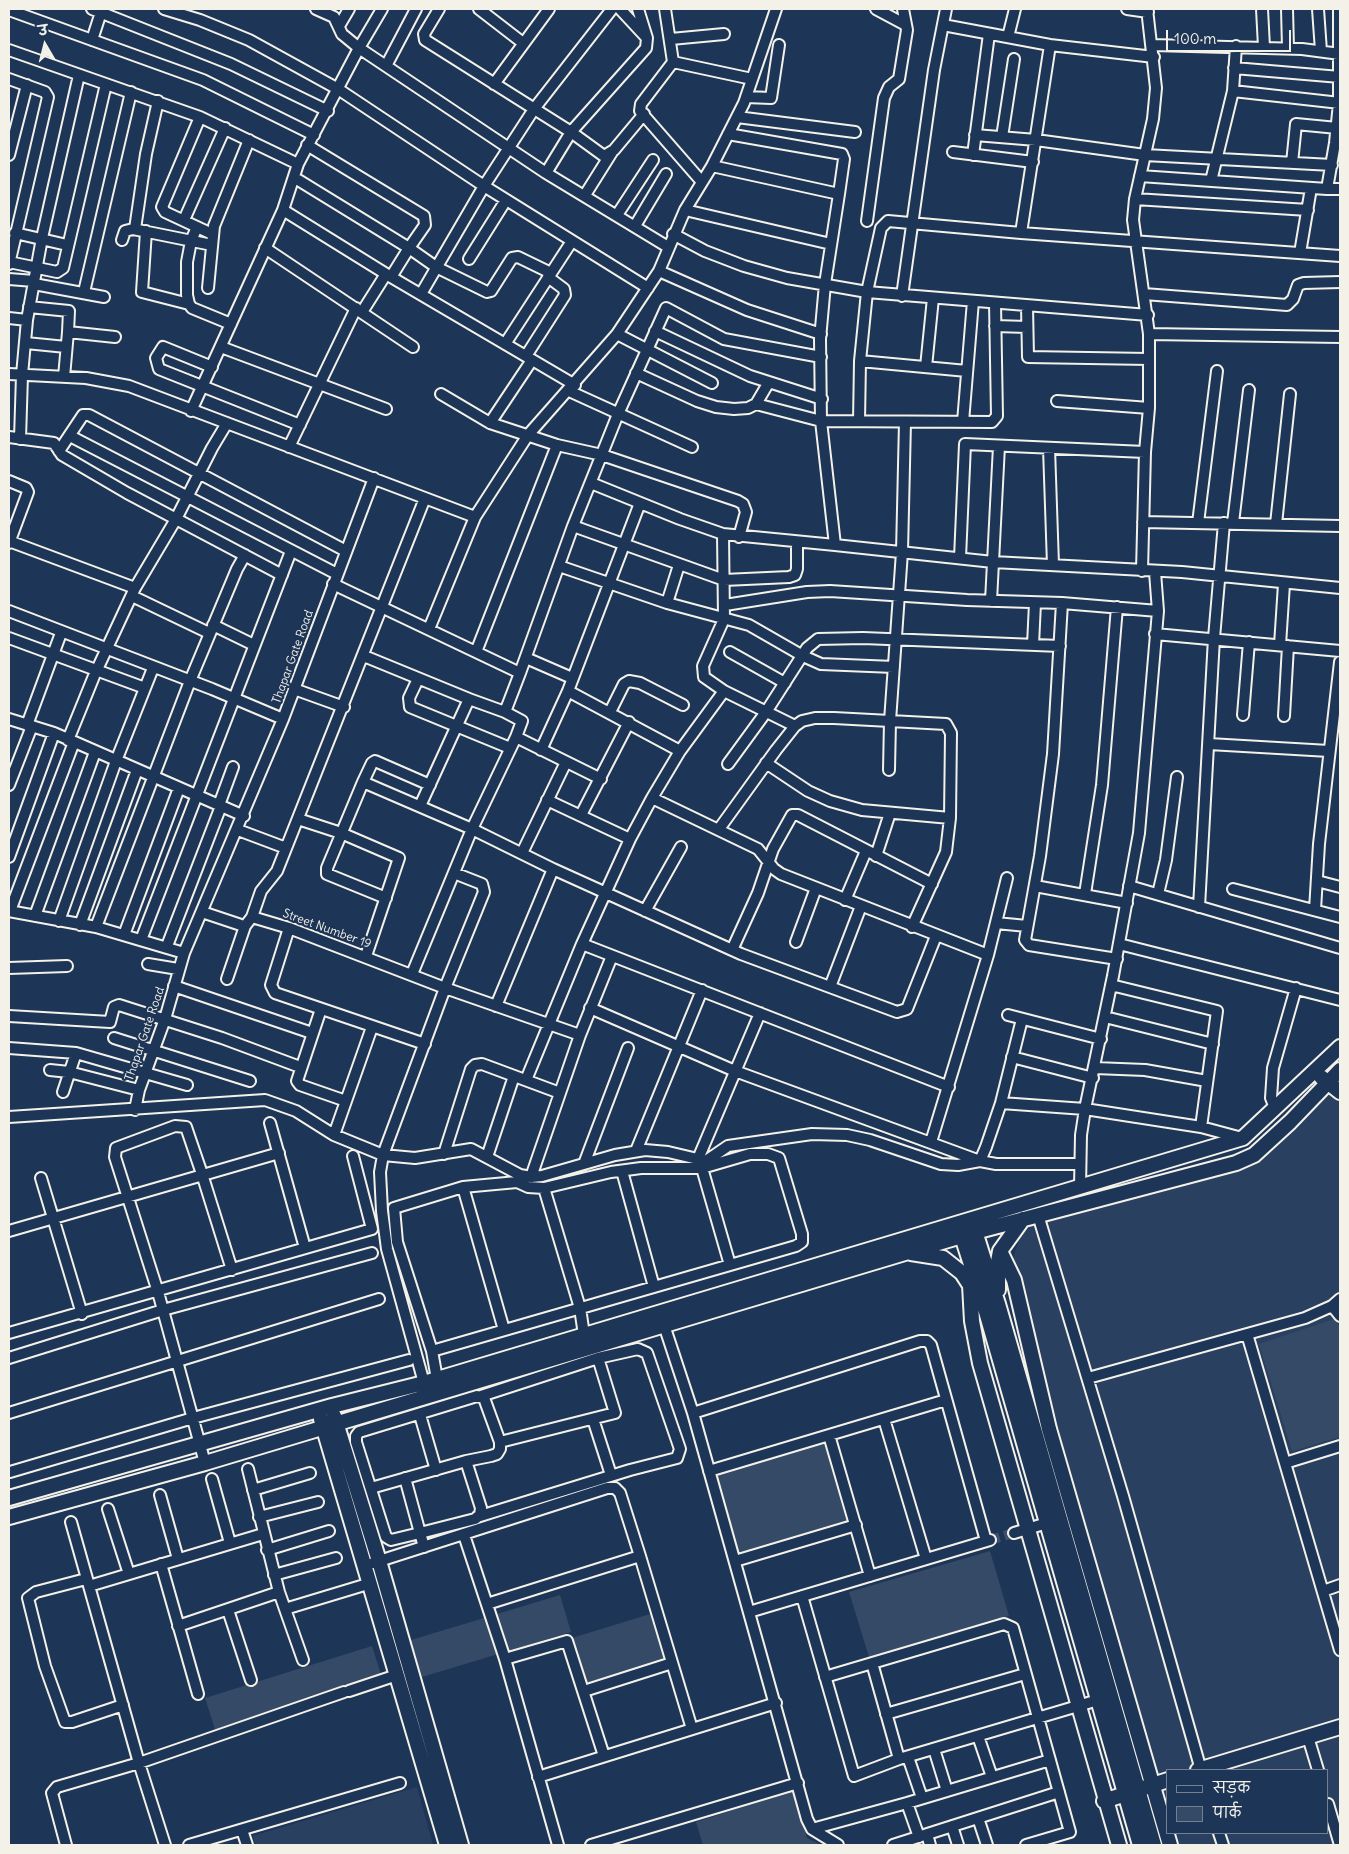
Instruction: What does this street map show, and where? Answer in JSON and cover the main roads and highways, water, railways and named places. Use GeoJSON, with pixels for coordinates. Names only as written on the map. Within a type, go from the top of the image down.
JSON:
{"type":"FeatureCollection","features":[{"type":"Feature","properties":{"kind":"tunnel"},"geometry":{"type":"LineString","coordinates":[[990,1540],[1014,1533]]}}]}
